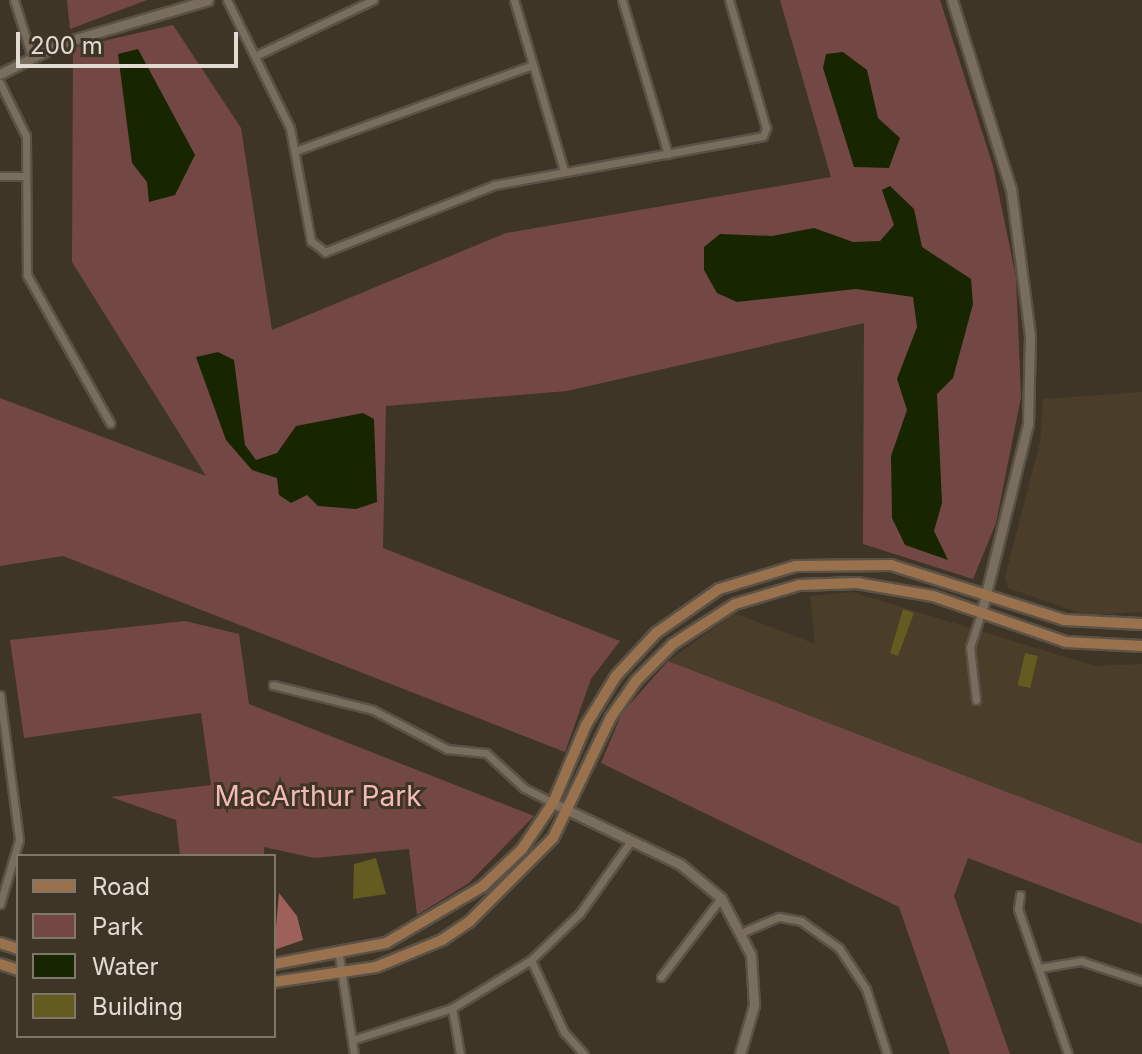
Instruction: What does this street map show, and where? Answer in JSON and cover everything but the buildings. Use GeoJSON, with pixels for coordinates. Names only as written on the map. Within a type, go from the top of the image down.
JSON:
{"type":"FeatureCollection","features":[{"type":"Feature","properties":{"kind":"main road"},"geometry":{"type":"LineString","coordinates":[[815,564],[818,583]]}},
{"type":"Feature","properties":{"kind":"main road"},"geometry":{"type":"LineString","coordinates":[[276,964],[339,956],[403,936],[458,906],[522,849],[553,803],[600,699],[656,633],[719,589],[815,564],[891,565],[1064,620],[1142,624]]}},
{"type":"Feature","properties":{"kind":"main road"},"geometry":{"type":"LineString","coordinates":[[276,982],[342,973],[410,955],[470,921],[534,864],[568,811],[611,717],[673,644],[735,604],[818,583],[896,587],[1055,639],[1122,648],[1142,646]]}},
{"type":"Feature","properties":{"kind":"main road"},"geometry":{"type":"LineString","coordinates":[[1122,625],[1122,648]]}},
{"type":"Feature","properties":{"kind":"street"},"geometry":{"type":"LineString","coordinates":[[14,0],[32,57]]}},
{"type":"Feature","properties":{"kind":"street"},"geometry":{"type":"LineString","coordinates":[[0,74],[32,57],[113,25],[208,0]]}},
{"type":"Feature","properties":{"kind":"street"},"geometry":{"type":"LineString","coordinates":[[227,0],[255,56],[295,151],[316,249],[336,248],[494,185],[763,136],[766,128],[729,0]]}},
{"type":"Feature","properties":{"kind":"street"},"geometry":{"type":"LineString","coordinates":[[255,56],[373,0]]}},
{"type":"Feature","properties":{"kind":"street"},"geometry":{"type":"LineString","coordinates":[[514,0],[564,171]]}},
{"type":"Feature","properties":{"kind":"street"},"geometry":{"type":"LineString","coordinates":[[622,0],[668,154]]}},
{"type":"Feature","properties":{"kind":"street"},"geometry":{"type":"LineString","coordinates":[[952,0],[1002,156],[1028,293],[1028,424],[987,595],[970,647],[976,700]]}},
{"type":"Feature","properties":{"kind":"street"},"geometry":{"type":"LineString","coordinates":[[295,151],[533,65]]}},
{"type":"Feature","properties":{"kind":"street"},"geometry":{"type":"LineString","coordinates":[[0,83],[24,124],[27,275],[110,423]]}},
{"type":"Feature","properties":{"kind":"street"},"geometry":{"type":"LineString","coordinates":[[0,176],[26,176]]}},
{"type":"Feature","properties":{"kind":"street"},"geometry":{"type":"LineString","coordinates":[[273,685],[373,710],[447,749],[486,753],[524,788],[680,864],[721,898],[743,932],[754,1005],[740,1054]]}},
{"type":"Feature","properties":{"kind":"street"},"geometry":{"type":"LineString","coordinates":[[0,695],[19,840],[0,904]]}},
{"type":"Feature","properties":{"kind":"street"},"geometry":{"type":"LineString","coordinates":[[352,1040],[452,1008],[531,960],[593,897],[630,842]]}},
{"type":"Feature","properties":{"kind":"street"},"geometry":{"type":"LineString","coordinates":[[1020,895],[1018,909],[1068,1054]]}},
{"type":"Feature","properties":{"kind":"street"},"geometry":{"type":"LineString","coordinates":[[661,977],[721,898]]}},
{"type":"Feature","properties":{"kind":"street"},"geometry":{"type":"LineString","coordinates":[[743,932],[779,917],[801,921],[839,948],[866,989],[887,1054]]}},
{"type":"Feature","properties":{"kind":"street"},"geometry":{"type":"LineString","coordinates":[[339,956],[354,1054]]}},
{"type":"Feature","properties":{"kind":"street"},"geometry":{"type":"LineString","coordinates":[[531,960],[564,1032],[584,1054]]}},
{"type":"Feature","properties":{"kind":"street"},"geometry":{"type":"LineString","coordinates":[[1039,968],[1081,961],[1142,981]]}},
{"type":"Feature","properties":{"kind":"street"},"geometry":{"type":"LineString","coordinates":[[452,1008],[460,1054]]}},
{"type":"Feature","properties":{"kind":"shaded area"},"geometry":{"type":"Polygon","coordinates":[[[1142,392],[1142,612],[1086,615],[1008,588],[1005,577],[1040,442],[1043,399],[1142,392]]]}},
{"type":"Feature","properties":{"kind":"shaded area"},"geometry":{"type":"Polygon","coordinates":[[[852,592],[1095,666],[1142,664],[1142,844],[668,661],[735,613],[815,644],[810,596],[852,592]]]}},
{"type":"Feature","properties":{"kind":"shaded area"},"geometry":{"type":"Polygon","coordinates":[[[279,893],[297,916],[303,940],[276,949],[279,893]]]}},
{"type":"Feature","properties":{"kind":"green space"},"geometry":{"type":"Polygon","coordinates":[[[67,0],[147,0],[70,29],[67,0]]]}},
{"type":"Feature","properties":{"kind":"green space"},"geometry":{"type":"Polygon","coordinates":[[[780,0],[940,0],[993,166],[1016,277],[1021,397],[996,523],[973,579],[863,544],[864,323],[567,391],[386,406],[383,548],[620,641],[591,679],[565,752],[63,556],[0,566],[0,398],[206,476],[72,262],[73,48],[173,25],[241,128],[272,330],[506,233],[831,177],[780,0]]]}},
{"type":"Feature","properties":{"kind":"green space","name":"MacArthur Park"},"geometry":{"type":"Polygon","coordinates":[[[185,621],[239,634],[249,704],[534,816],[469,883],[417,915],[409,849],[314,858],[264,847],[264,854],[180,854],[176,820],[111,797],[211,785],[201,713],[24,738],[10,640],[185,621]]]}},
{"type":"Feature","properties":{"kind":"green space"},"geometry":{"type":"Polygon","coordinates":[[[668,661],[1142,844],[1142,924],[968,858],[954,896],[1010,1054],[950,1054],[899,907],[601,763],[622,713],[668,661]]]}},
{"type":"Feature","properties":{"kind":"water"},"geometry":{"type":"Polygon","coordinates":[[[138,49],[195,155],[175,195],[149,202],[147,182],[132,163],[118,54],[138,49]]]}},
{"type":"Feature","properties":{"kind":"water"},"geometry":{"type":"Polygon","coordinates":[[[843,52],[867,70],[878,118],[900,138],[889,168],[854,167],[823,68],[826,54],[843,52]]]}},
{"type":"Feature","properties":{"kind":"water"},"geometry":{"type":"Polygon","coordinates":[[[890,186],[914,209],[922,247],[971,279],[973,304],[953,378],[937,394],[942,503],[934,531],[948,560],[905,545],[892,518],[891,456],[907,410],[897,379],[917,327],[913,297],[856,289],[737,302],[717,293],[704,270],[704,247],[720,234],[772,236],[814,228],[853,242],[880,241],[894,225],[882,190],[890,186]]]}},
{"type":"Feature","properties":{"kind":"water"},"geometry":{"type":"Polygon","coordinates":[[[218,352],[234,360],[245,445],[256,460],[277,453],[296,426],[363,413],[374,419],[377,502],[356,509],[318,506],[307,495],[291,503],[279,495],[277,478],[252,470],[226,440],[196,357],[218,352]]]}}]}
